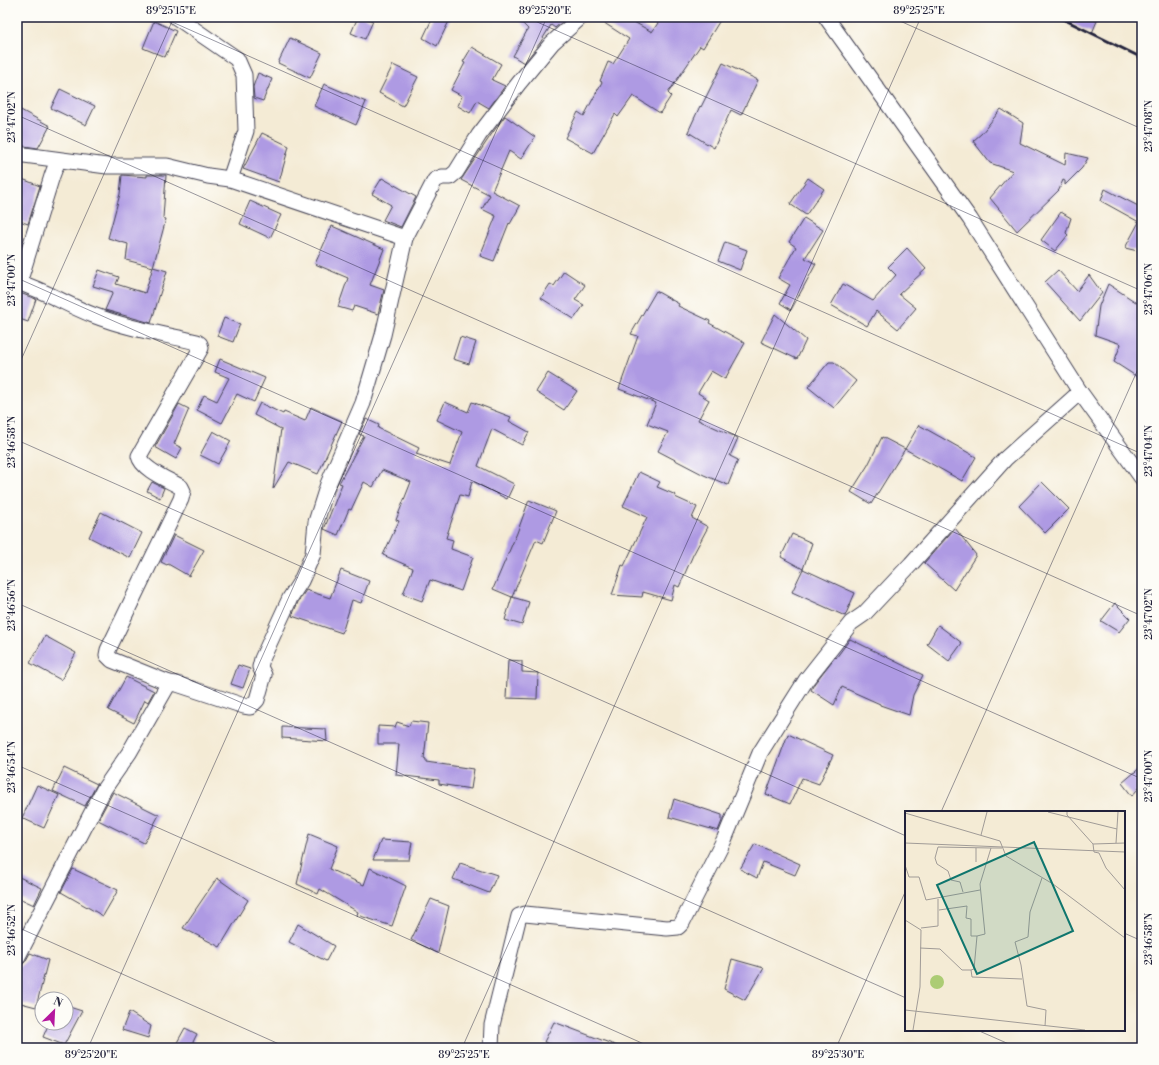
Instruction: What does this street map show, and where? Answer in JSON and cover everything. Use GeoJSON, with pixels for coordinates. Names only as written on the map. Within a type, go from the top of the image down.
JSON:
{"type":"FeatureCollection","features":[{"type":"Feature","properties":{"kind":"street"},"geometry":{"type":"LineString","coordinates":[[176,17],[237,59],[244,75],[246,131],[230,179]]}},
{"type":"Feature","properties":{"kind":"street"},"geometry":{"type":"LineString","coordinates":[[58,160],[18,282],[35,288],[92,315],[124,325],[197,342],[200,344],[201,348],[139,456],[140,462],[146,467],[181,487],[183,491],[181,499],[108,650],[107,655],[112,660],[169,683],[177,684],[250,707],[257,700],[264,675],[260,667],[262,659],[290,598],[301,581],[313,554],[316,522],[328,484],[363,403],[383,335],[405,238],[435,180],[442,177],[450,177],[456,172],[479,135],[519,83],[552,43],[581,17]]}},
{"type":"Feature","properties":{"kind":"street"},"geometry":{"type":"LineString","coordinates":[[826,17],[970,219],[1080,392],[1142,478]]}},
{"type":"Feature","properties":{"kind":"street"},"geometry":{"type":"LineString","coordinates":[[17,154],[107,166],[166,166],[208,176],[230,179],[405,238]]}},
{"type":"Feature","properties":{"kind":"street"},"geometry":{"type":"LineString","coordinates":[[491,1048],[492,1025],[519,916],[525,914],[667,928],[678,927],[682,923],[724,840],[760,753],[806,680],[851,622],[864,614],[901,575],[1005,459],[1080,392]]}},
{"type":"Feature","properties":{"kind":"street"},"geometry":{"type":"LineString","coordinates":[[17,958],[104,790],[129,753],[169,683]]}},
{"type":"Feature","properties":{"kind":"building"},"geometry":{"type":"Polygon","coordinates":[[[358,17],[373,21],[365,39],[351,33],[358,17]]]}},
{"type":"Feature","properties":{"kind":"building"},"geometry":{"type":"Polygon","coordinates":[[[433,17],[451,17],[437,46],[423,38],[433,17]]]}},
{"type":"Feature","properties":{"kind":"building"},"geometry":{"type":"Polygon","coordinates":[[[516,17],[568,17],[555,28],[551,25],[540,43],[524,63],[513,56],[528,29],[516,17]]]}},
{"type":"Feature","properties":{"kind":"building"},"geometry":{"type":"Polygon","coordinates":[[[595,17],[625,17],[652,32],[662,17],[722,17],[703,48],[700,46],[668,93],[671,96],[660,113],[633,96],[618,117],[615,114],[593,153],[565,138],[578,112],[584,116],[602,82],[600,81],[608,62],[613,64],[629,39],[595,17]]]}},
{"type":"Feature","properties":{"kind":"building"},"geometry":{"type":"Polygon","coordinates":[[[1057,17],[1089,17],[1097,21],[1092,33],[1057,17]]]}},
{"type":"Feature","properties":{"kind":"building"},"geometry":{"type":"Polygon","coordinates":[[[154,21],[176,31],[165,57],[143,48],[154,21]]]}},
{"type":"Feature","properties":{"kind":"building"},"geometry":{"type":"Polygon","coordinates":[[[290,38],[322,53],[310,78],[278,63],[290,38]]]}},
{"type":"Feature","properties":{"kind":"building"},"geometry":{"type":"Polygon","coordinates":[[[472,47],[501,64],[492,80],[505,86],[489,108],[477,101],[470,113],[458,106],[462,96],[451,90],[465,63],[463,62],[472,47]]]}},
{"type":"Feature","properties":{"kind":"building"},"geometry":{"type":"Polygon","coordinates":[[[723,63],[758,80],[741,115],[731,110],[714,148],[688,132],[723,63]]]}},
{"type":"Feature","properties":{"kind":"building"},"geometry":{"type":"Polygon","coordinates":[[[393,65],[418,77],[403,106],[379,93],[393,65]]]}},
{"type":"Feature","properties":{"kind":"building"},"geometry":{"type":"Polygon","coordinates":[[[258,73],[272,79],[263,101],[254,98],[253,87],[258,73]]]}},
{"type":"Feature","properties":{"kind":"building"},"geometry":{"type":"Polygon","coordinates":[[[324,84],[366,102],[356,125],[314,106],[324,84]]]}},
{"type":"Feature","properties":{"kind":"building"},"geometry":{"type":"Polygon","coordinates":[[[60,89],[95,106],[86,125],[51,108],[60,89]]]}},
{"type":"Feature","properties":{"kind":"building"},"geometry":{"type":"Polygon","coordinates":[[[17,108],[50,126],[38,148],[17,145],[17,108]]]}},
{"type":"Feature","properties":{"kind":"building"},"geometry":{"type":"Polygon","coordinates":[[[1001,109],[1023,123],[1020,143],[1065,165],[1066,153],[1088,158],[1082,168],[1065,185],[1065,181],[1063,180],[1059,190],[1017,231],[990,198],[1013,171],[990,163],[973,141],[982,133],[1001,109]]]}},
{"type":"Feature","properties":{"kind":"building"},"geometry":{"type":"Polygon","coordinates":[[[505,116],[535,137],[521,159],[509,151],[492,191],[520,206],[510,224],[509,223],[494,261],[480,256],[496,216],[482,209],[490,195],[461,180],[505,116]]]}},
{"type":"Feature","properties":{"kind":"building"},"geometry":{"type":"Polygon","coordinates":[[[262,133],[289,146],[279,182],[243,169],[262,133]]]}},
{"type":"Feature","properties":{"kind":"building"},"geometry":{"type":"Polygon","coordinates":[[[122,175],[147,177],[147,175],[166,175],[163,218],[166,219],[153,267],[126,260],[128,244],[108,238],[120,194],[122,175]]]}},
{"type":"Feature","properties":{"kind":"building"},"geometry":{"type":"Polygon","coordinates":[[[17,177],[40,186],[28,224],[17,220],[17,177]]]}},
{"type":"Feature","properties":{"kind":"building"},"geometry":{"type":"Polygon","coordinates":[[[382,178],[416,197],[401,227],[383,220],[391,205],[372,194],[382,178]]]}},
{"type":"Feature","properties":{"kind":"building"},"geometry":{"type":"Polygon","coordinates":[[[808,178],[824,189],[806,215],[790,204],[808,178]]]}},
{"type":"Feature","properties":{"kind":"building"},"geometry":{"type":"Polygon","coordinates":[[[1105,189],[1142,208],[1142,252],[1125,248],[1139,222],[1101,201],[1105,189]]]}},
{"type":"Feature","properties":{"kind":"building"},"geometry":{"type":"Polygon","coordinates":[[[250,201],[281,215],[270,238],[240,224],[250,201]]]}},
{"type":"Feature","properties":{"kind":"building"},"geometry":{"type":"Polygon","coordinates":[[[1061,212],[1071,218],[1066,233],[1068,235],[1055,251],[1041,240],[1061,212]]]}},
{"type":"Feature","properties":{"kind":"building"},"geometry":{"type":"Polygon","coordinates":[[[804,218],[823,230],[805,258],[816,264],[791,310],[780,303],[790,285],[778,278],[796,247],[789,242],[804,218]]]}},
{"type":"Feature","properties":{"kind":"building"},"geometry":{"type":"Polygon","coordinates":[[[332,226],[384,249],[370,285],[384,290],[378,314],[354,306],[352,311],[338,307],[348,278],[315,264],[332,226]]]}},
{"type":"Feature","properties":{"kind":"building"},"geometry":{"type":"Polygon","coordinates":[[[725,242],[747,250],[740,270],[718,261],[725,242]]]}},
{"type":"Feature","properties":{"kind":"building"},"geometry":{"type":"Polygon","coordinates":[[[907,248],[926,269],[899,294],[916,308],[898,329],[876,311],[867,326],[831,305],[843,284],[873,301],[896,275],[888,267],[907,248]]]}},
{"type":"Feature","properties":{"kind":"building"},"geometry":{"type":"Polygon","coordinates":[[[153,267],[167,271],[151,323],[105,310],[113,292],[93,286],[99,270],[119,277],[116,284],[145,293],[153,267]]]}},
{"type":"Feature","properties":{"kind":"building"},"geometry":{"type":"Polygon","coordinates":[[[1058,270],[1077,291],[1089,275],[1102,293],[1080,321],[1045,282],[1058,270]]]}},
{"type":"Feature","properties":{"kind":"building"},"geometry":{"type":"Polygon","coordinates":[[[564,271],[585,285],[575,300],[584,305],[574,319],[541,298],[550,284],[554,286],[564,271]]]}},
{"type":"Feature","properties":{"kind":"building"},"geometry":{"type":"Polygon","coordinates":[[[1108,284],[1142,306],[1142,380],[1114,362],[1121,344],[1095,335],[1099,306],[1108,284]]]}},
{"type":"Feature","properties":{"kind":"building"},"geometry":{"type":"Polygon","coordinates":[[[656,291],[679,304],[678,306],[710,321],[709,323],[745,343],[725,379],[711,371],[698,393],[709,400],[698,420],[738,438],[730,456],[738,460],[728,485],[704,475],[658,451],[668,432],[647,424],[656,403],[619,389],[638,336],[631,334],[656,291]]]}},
{"type":"Feature","properties":{"kind":"building"},"geometry":{"type":"Polygon","coordinates":[[[17,292],[36,299],[28,322],[17,318],[17,292]]]}},
{"type":"Feature","properties":{"kind":"building"},"geometry":{"type":"Polygon","coordinates":[[[775,314],[806,340],[797,359],[761,342],[775,314]]]}},
{"type":"Feature","properties":{"kind":"building"},"geometry":{"type":"Polygon","coordinates":[[[224,318],[240,324],[233,342],[217,336],[224,318]]]}},
{"type":"Feature","properties":{"kind":"building"},"geometry":{"type":"Polygon","coordinates":[[[460,337],[476,342],[469,364],[453,359],[460,337]]]}},
{"type":"Feature","properties":{"kind":"building"},"geometry":{"type":"Polygon","coordinates":[[[220,359],[265,378],[254,402],[237,394],[222,423],[197,410],[204,395],[217,401],[229,378],[215,372],[220,359]]]}},
{"type":"Feature","properties":{"kind":"building"},"geometry":{"type":"Polygon","coordinates":[[[829,362],[834,362],[856,381],[834,408],[808,387],[829,362]]]}},
{"type":"Feature","properties":{"kind":"building"},"geometry":{"type":"Polygon","coordinates":[[[548,373],[577,391],[564,410],[536,392],[548,373]]]}},
{"type":"Feature","properties":{"kind":"building"},"geometry":{"type":"Polygon","coordinates":[[[445,402],[468,412],[472,402],[511,417],[509,421],[529,432],[522,445],[492,429],[478,466],[514,484],[507,499],[472,481],[468,497],[460,495],[446,538],[453,540],[451,549],[473,557],[461,591],[430,580],[422,601],[403,594],[413,568],[383,555],[399,521],[396,520],[411,482],[382,470],[373,487],[364,482],[351,510],[349,509],[338,535],[324,529],[342,484],[339,483],[364,436],[359,434],[366,419],[379,425],[378,428],[419,448],[416,454],[450,465],[462,432],[437,420],[445,402]]]}},
{"type":"Feature","properties":{"kind":"building"},"geometry":{"type":"Polygon","coordinates":[[[260,403],[283,414],[284,412],[305,421],[311,407],[342,421],[318,474],[289,462],[273,489],[281,429],[254,415],[260,403]]]}},
{"type":"Feature","properties":{"kind":"building"},"geometry":{"type":"Polygon","coordinates":[[[179,404],[189,409],[174,444],[182,448],[176,459],[155,447],[179,404]]]}},
{"type":"Feature","properties":{"kind":"building"},"geometry":{"type":"Polygon","coordinates":[[[919,425],[976,457],[962,481],[905,449],[919,425]]]}},
{"type":"Feature","properties":{"kind":"building"},"geometry":{"type":"Polygon","coordinates":[[[213,431],[231,441],[218,464],[200,455],[213,431]]]}},
{"type":"Feature","properties":{"kind":"building"},"geometry":{"type":"Polygon","coordinates":[[[882,437],[905,449],[871,504],[851,492],[868,465],[882,437]]]}},
{"type":"Feature","properties":{"kind":"building"},"geometry":{"type":"Polygon","coordinates":[[[639,472],[660,482],[657,487],[676,495],[675,497],[697,507],[692,518],[708,527],[693,555],[679,587],[675,585],[671,600],[643,592],[642,597],[612,595],[622,565],[624,566],[647,517],[623,506],[639,472]]]}},
{"type":"Feature","properties":{"kind":"building"},"geometry":{"type":"Polygon","coordinates":[[[152,482],[164,488],[160,498],[147,491],[152,482]]]}},
{"type":"Feature","properties":{"kind":"building"},"geometry":{"type":"Polygon","coordinates":[[[1042,482],[1069,509],[1045,533],[1019,506],[1042,482]]]}},
{"type":"Feature","properties":{"kind":"building"},"geometry":{"type":"Polygon","coordinates":[[[529,500],[556,511],[543,543],[536,540],[512,597],[493,589],[517,533],[529,500]]]}},
{"type":"Feature","properties":{"kind":"building"},"geometry":{"type":"Polygon","coordinates":[[[101,512],[142,533],[130,558],[89,537],[101,512]]]}},
{"type":"Feature","properties":{"kind":"building"},"geometry":{"type":"Polygon","coordinates":[[[955,528],[976,555],[954,590],[924,563],[955,528]]]}},
{"type":"Feature","properties":{"kind":"building"},"geometry":{"type":"Polygon","coordinates":[[[792,534],[812,543],[803,569],[781,557],[792,534]]]}},
{"type":"Feature","properties":{"kind":"building"},"geometry":{"type":"Polygon","coordinates":[[[174,535],[204,550],[189,576],[168,564],[167,565],[161,562],[174,535]]]}},
{"type":"Feature","properties":{"kind":"building"},"geometry":{"type":"Polygon","coordinates":[[[803,569],[855,593],[845,616],[792,592],[803,569]]]}},
{"type":"Feature","properties":{"kind":"building"},"geometry":{"type":"Polygon","coordinates":[[[341,570],[369,581],[361,603],[352,600],[342,633],[292,616],[298,602],[306,590],[330,598],[341,570]]]}},
{"type":"Feature","properties":{"kind":"building"},"geometry":{"type":"Polygon","coordinates":[[[512,597],[529,602],[522,625],[505,620],[512,597]]]}},
{"type":"Feature","properties":{"kind":"building"},"geometry":{"type":"Polygon","coordinates":[[[1115,603],[1130,618],[1119,632],[1101,621],[1115,603]]]}},
{"type":"Feature","properties":{"kind":"building"},"geometry":{"type":"Polygon","coordinates":[[[938,625],[962,643],[949,661],[927,644],[938,625]]]}},
{"type":"Feature","properties":{"kind":"building"},"geometry":{"type":"Polygon","coordinates":[[[45,636],[76,653],[61,680],[30,663],[45,636]]]}},
{"type":"Feature","properties":{"kind":"building"},"geometry":{"type":"Polygon","coordinates":[[[850,639],[923,675],[913,695],[909,715],[880,705],[842,687],[834,705],[811,690],[814,684],[850,639]]]}},
{"type":"Feature","properties":{"kind":"building"},"geometry":{"type":"Polygon","coordinates":[[[508,660],[522,661],[522,672],[538,673],[537,699],[506,698],[508,660]]]}},
{"type":"Feature","properties":{"kind":"building"},"geometry":{"type":"Polygon","coordinates":[[[238,665],[250,669],[243,688],[231,684],[238,665]]]}},
{"type":"Feature","properties":{"kind":"building"},"geometry":{"type":"Polygon","coordinates":[[[126,677],[154,691],[148,702],[145,700],[134,723],[108,710],[126,677]]]}},
{"type":"Feature","properties":{"kind":"building"},"geometry":{"type":"Polygon","coordinates":[[[411,721],[428,723],[424,759],[426,762],[474,769],[471,789],[439,784],[439,780],[396,775],[399,744],[378,744],[378,726],[395,727],[397,722],[409,726],[411,721]]]}},
{"type":"Feature","properties":{"kind":"building"},"geometry":{"type":"Polygon","coordinates":[[[282,727],[326,729],[327,741],[282,738],[282,727]]]}},
{"type":"Feature","properties":{"kind":"building"},"geometry":{"type":"Polygon","coordinates":[[[788,734],[833,755],[819,784],[802,778],[790,804],[766,794],[788,734]]]}},
{"type":"Feature","properties":{"kind":"building"},"geometry":{"type":"Polygon","coordinates":[[[1142,766],[1142,784],[1132,796],[1122,783],[1142,766]]]}},
{"type":"Feature","properties":{"kind":"building"},"geometry":{"type":"Polygon","coordinates":[[[64,768],[97,784],[85,806],[53,791],[64,768]]]}},
{"type":"Feature","properties":{"kind":"building"},"geometry":{"type":"Polygon","coordinates":[[[37,785],[59,795],[44,828],[22,818],[37,785]]]}},
{"type":"Feature","properties":{"kind":"building"},"geometry":{"type":"Polygon","coordinates":[[[113,792],[159,815],[144,843],[98,820],[113,792]]]}},
{"type":"Feature","properties":{"kind":"building"},"geometry":{"type":"Polygon","coordinates":[[[674,799],[722,815],[722,821],[718,831],[669,817],[674,799]]]}},
{"type":"Feature","properties":{"kind":"building"},"geometry":{"type":"Polygon","coordinates":[[[309,834],[338,846],[329,869],[364,885],[370,868],[406,886],[392,926],[357,915],[358,912],[320,889],[318,894],[297,884],[309,834]]]}},
{"type":"Feature","properties":{"kind":"building"},"geometry":{"type":"Polygon","coordinates":[[[381,840],[412,842],[409,860],[373,860],[381,840]]]}},
{"type":"Feature","properties":{"kind":"building"},"geometry":{"type":"Polygon","coordinates":[[[755,844],[800,864],[795,875],[763,862],[757,878],[740,869],[755,844]]]}},
{"type":"Feature","properties":{"kind":"building"},"geometry":{"type":"Polygon","coordinates":[[[460,863],[497,875],[489,893],[453,879],[460,863]]]}},
{"type":"Feature","properties":{"kind":"building"},"geometry":{"type":"Polygon","coordinates":[[[73,869],[118,890],[103,916],[61,892],[73,869]]]}},
{"type":"Feature","properties":{"kind":"building"},"geometry":{"type":"Polygon","coordinates":[[[17,876],[42,888],[34,905],[17,897],[17,876]]]}},
{"type":"Feature","properties":{"kind":"building"},"geometry":{"type":"Polygon","coordinates":[[[217,878],[248,900],[220,947],[183,928],[217,878]]]}},
{"type":"Feature","properties":{"kind":"building"},"geometry":{"type":"Polygon","coordinates":[[[431,899],[449,906],[438,953],[411,940],[431,899]]]}},
{"type":"Feature","properties":{"kind":"building"},"geometry":{"type":"Polygon","coordinates":[[[298,924],[334,946],[326,961],[289,942],[298,924]]]}},
{"type":"Feature","properties":{"kind":"building"},"geometry":{"type":"Polygon","coordinates":[[[30,953],[48,960],[40,991],[34,991],[34,1006],[17,1002],[17,972],[19,967],[25,962],[30,953]]]}},
{"type":"Feature","properties":{"kind":"building"},"geometry":{"type":"Polygon","coordinates":[[[732,959],[764,968],[745,1000],[724,989],[732,959]]]}},
{"type":"Feature","properties":{"kind":"building"},"geometry":{"type":"Polygon","coordinates":[[[74,1008],[82,1011],[74,1026],[74,1008]]]}},
{"type":"Feature","properties":{"kind":"building"},"geometry":{"type":"Polygon","coordinates":[[[129,1012],[151,1026],[148,1038],[122,1030],[129,1012]]]}},
{"type":"Feature","properties":{"kind":"building"},"geometry":{"type":"Polygon","coordinates":[[[554,1022],[620,1048],[560,1048],[544,1042],[554,1022]]]}},
{"type":"Feature","properties":{"kind":"building"},"geometry":{"type":"Polygon","coordinates":[[[185,1028],[197,1034],[190,1048],[174,1048],[185,1028]]]}},
{"type":"Feature","properties":{"kind":"building"},"geometry":{"type":"Polygon","coordinates":[[[46,1031],[71,1031],[64,1045],[43,1037],[46,1031]]]}},
{"type":"Feature","properties":{"kind":"railway"},"geometry":{"type":"LineString","coordinates":[[1059,17],[1142,58]]}}]}
